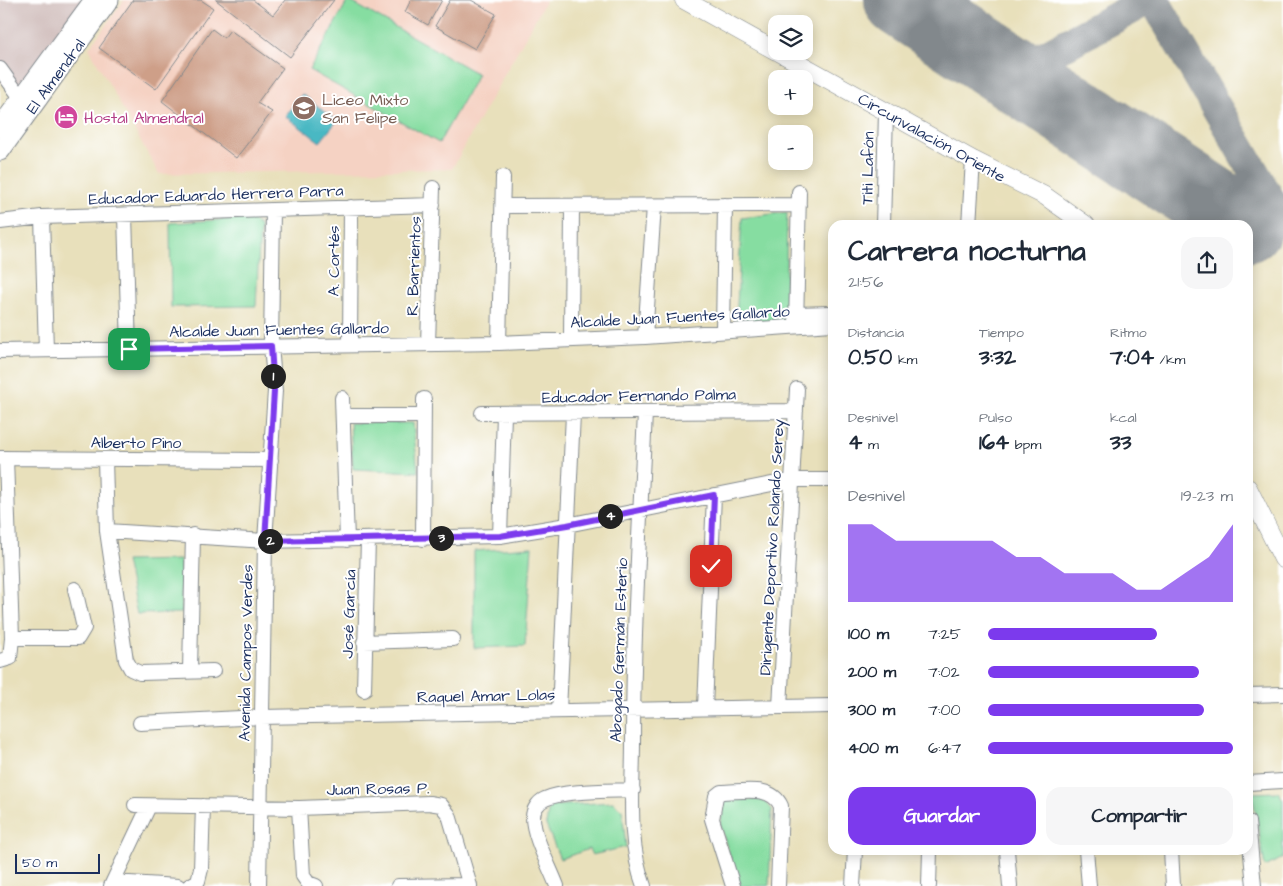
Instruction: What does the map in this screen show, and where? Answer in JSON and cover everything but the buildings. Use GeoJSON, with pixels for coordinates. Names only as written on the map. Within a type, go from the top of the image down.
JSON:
{"type":"FeatureCollection","features":[{"type":"Feature","properties":{"kind":"main road","name":"El Almendral"},"geometry":{"type":"LineString","coordinates":[[0,128],[94,0]]}},
{"type":"Feature","properties":{"kind":"main road","name":"El Almendral"},"geometry":{"type":"LineString","coordinates":[[0,152],[109,0]]}},
{"type":"Feature","properties":{"kind":"street","name":"Circunvalación Oriente"},"geometry":{"type":"LineString","coordinates":[[684,0],[768,47]]}},
{"type":"Feature","properties":{"kind":"street","name":"Circunvalación Oriente"},"geometry":{"type":"LineString","coordinates":[[792,60],[973,160],[1045,196],[1079,220]]}},
{"type":"Feature","properties":{"kind":"street"},"geometry":{"type":"LineString","coordinates":[[0,69],[22,98]]}},
{"type":"Feature","properties":{"kind":"street","name":"Titi Lafón"},"geometry":{"type":"LineString","coordinates":[[883,220],[886,112]]}},
{"type":"Feature","properties":{"kind":"street"},"geometry":{"type":"LineString","coordinates":[[969,220],[973,160]]}},
{"type":"Feature","properties":{"kind":"street"},"geometry":{"type":"LineString","coordinates":[[499,343],[503,177]]}},
{"type":"Feature","properties":{"kind":"street","name":"R. Barrientos"},"geometry":{"type":"LineString","coordinates":[[428,344],[433,188]]}},
{"type":"Feature","properties":{"kind":"street"},"geometry":{"type":"LineString","coordinates":[[503,206],[725,206],[799,199],[796,320]]}},
{"type":"Feature","properties":{"kind":"street","name":"Educador Eduardo Herrera Parra"},"geometry":{"type":"LineString","coordinates":[[0,222],[42,217],[433,205]]}},
{"type":"Feature","properties":{"kind":"street"},"geometry":{"type":"LineString","coordinates":[[572,206],[572,340]]}},
{"type":"Feature","properties":{"kind":"street"},"geometry":{"type":"LineString","coordinates":[[645,337],[654,206]]}},
{"type":"Feature","properties":{"kind":"street"},"geometry":{"type":"LineString","coordinates":[[724,331],[725,206]]}},
{"type":"Feature","properties":{"kind":"street","name":"A. Cortés"},"geometry":{"type":"LineString","coordinates":[[350,345],[351,208]]}},
{"type":"Feature","properties":{"kind":"street","name":"Avenida Campos Verdes"},"geometry":{"type":"LineString","coordinates":[[259,886],[265,541],[274,391],[271,346],[273,210]]}},
{"type":"Feature","properties":{"kind":"street"},"geometry":{"type":"LineString","coordinates":[[125,214],[129,349]]}},
{"type":"Feature","properties":{"kind":"street"},"geometry":{"type":"LineString","coordinates":[[42,217],[46,350]]}},
{"type":"Feature","properties":{"kind":"street","name":"Alcalde Juan Fuentes Gallardo"},"geometry":{"type":"LineString","coordinates":[[0,350],[499,343],[645,337],[724,331],[796,320],[828,313]]}},
{"type":"Feature","properties":{"kind":"street","name":"Alcalde Juan Fuentes Gallardo"},"geometry":{"type":"LineString","coordinates":[[796,320],[828,324]]}},
{"type":"Feature","properties":{"kind":"street","name":"Dirigente Deportivo Rolando Serey"},"geometry":{"type":"LineString","coordinates":[[780,707],[797,389]]}},
{"type":"Feature","properties":{"kind":"street"},"geometry":{"type":"LineString","coordinates":[[342,398],[347,540]]}},
{"type":"Feature","properties":{"kind":"street"},"geometry":{"type":"LineString","coordinates":[[423,539],[424,399]]}},
{"type":"Feature","properties":{"kind":"street","name":"Educador Fernando Palma"},"geometry":{"type":"LineString","coordinates":[[482,413],[573,414],[796,411]]}},
{"type":"Feature","properties":{"kind":"street","name":"Abogado Germán Esterio"},"geometry":{"type":"LineString","coordinates":[[644,886],[636,865],[633,841],[633,710],[645,413]]}},
{"type":"Feature","properties":{"kind":"street"},"geometry":{"type":"LineString","coordinates":[[500,536],[504,414]]}},
{"type":"Feature","properties":{"kind":"street"},"geometry":{"type":"LineString","coordinates":[[559,711],[573,414]]}},
{"type":"Feature","properties":{"kind":"street"},"geometry":{"type":"LineString","coordinates":[[343,416],[424,416]]}},
{"type":"Feature","properties":{"kind":"street"},"geometry":{"type":"LineString","coordinates":[[3,458],[12,638],[11,655],[4,661]]}},
{"type":"Feature","properties":{"kind":"street","name":"Alberto Pino"},"geometry":{"type":"LineString","coordinates":[[3,458],[271,460]]}},
{"type":"Feature","properties":{"kind":"street"},"geometry":{"type":"LineString","coordinates":[[105,459],[108,532],[126,660],[131,668],[140,673],[190,670],[213,671]]}},
{"type":"Feature","properties":{"kind":"street"},"geometry":{"type":"LineString","coordinates":[[108,532],[194,535],[265,541],[500,536],[567,525],[792,480],[828,480]]}},
{"type":"Feature","properties":{"kind":"street"},"geometry":{"type":"LineString","coordinates":[[705,708],[714,495]]}},
{"type":"Feature","properties":{"kind":"street"},"geometry":{"type":"LineString","coordinates":[[1253,498],[1283,559]]}},
{"type":"Feature","properties":{"kind":"street"},"geometry":{"type":"LineString","coordinates":[[190,670],[194,535]]}},
{"type":"Feature","properties":{"kind":"street","name":"José García"},"geometry":{"type":"LineString","coordinates":[[364,690],[368,539]]}},
{"type":"Feature","properties":{"kind":"street"},"geometry":{"type":"LineString","coordinates":[[12,638],[78,638],[84,628],[75,589]]}},
{"type":"Feature","properties":{"kind":"street"},"geometry":{"type":"LineString","coordinates":[[364,642],[453,639]]}},
{"type":"Feature","properties":{"kind":"street"},"geometry":{"type":"LineString","coordinates":[[1253,693],[1283,694]]}},
{"type":"Feature","properties":{"kind":"street","name":"Raquel Amar Lolas"},"geometry":{"type":"LineString","coordinates":[[140,723],[261,717],[828,706]]}},
{"type":"Feature","properties":{"kind":"street"},"geometry":{"type":"LineString","coordinates":[[1253,783],[1283,781]]}},
{"type":"Feature","properties":{"kind":"street"},"geometry":{"type":"LineString","coordinates":[[557,886],[533,817],[536,806],[545,799],[558,796],[633,790]]}},
{"type":"Feature","properties":{"kind":"street"},"geometry":{"type":"LineString","coordinates":[[733,886],[712,819],[716,796],[721,792],[769,792],[777,797],[781,806],[778,886]]}},
{"type":"Feature","properties":{"kind":"street","name":"Juan Rosas P."},"geometry":{"type":"LineString","coordinates":[[112,884],[142,805],[299,808],[430,803],[441,805],[449,815],[470,886]]}},
{"type":"Feature","properties":{"kind":"street"},"geometry":{"type":"LineString","coordinates":[[189,886],[198,881],[201,869],[203,806]]}},
{"type":"Feature","properties":{"kind":"street"},"geometry":{"type":"LineString","coordinates":[[299,808],[303,876],[308,883],[316,886]]}},
{"type":"Feature","properties":{"kind":"street"},"geometry":{"type":"LineString","coordinates":[[853,886],[855,855]]}},
{"type":"Feature","properties":{"kind":"street"},"geometry":{"type":"LineString","coordinates":[[929,886],[930,855]]}},
{"type":"Feature","properties":{"kind":"street"},"geometry":{"type":"LineString","coordinates":[[1007,855],[1010,886]]}},
{"type":"Feature","properties":{"kind":"street"},"geometry":{"type":"LineString","coordinates":[[1086,855],[1089,886]]}},
{"type":"Feature","properties":{"kind":"street"},"geometry":{"type":"LineString","coordinates":[[1171,855],[1173,886]]}},
{"type":"Feature","properties":{"kind":"street"},"geometry":{"type":"LineString","coordinates":[[1251,855],[1254,886]]}},
{"type":"Feature","properties":{"kind":"street"},"geometry":{"type":"LineString","coordinates":[[112,884],[178,886]]}},
{"type":"Feature","properties":{"kind":"street"},"geometry":{"type":"LineString","coordinates":[[398,886],[470,886]]}},
{"type":"Feature","properties":{"kind":"shaded area"},"geometry":{"type":"Polygon","coordinates":[[[0,0],[84,0],[15,100],[0,80],[0,0]]]}},
{"type":"Feature","properties":{"kind":"shaded area","name":"Liceo Mixto San Felipe"},"geometry":{"type":"Polygon","coordinates":[[[124,0],[546,0],[452,169],[159,174],[89,48],[124,0]]]}},
{"type":"Feature","properties":{"kind":"green space"},"geometry":{"type":"Polygon","coordinates":[[[348,0],[478,74],[439,143],[309,70],[348,0]]]}},
{"type":"Feature","properties":{"kind":"green space"},"geometry":{"type":"Polygon","coordinates":[[[787,212],[785,323],[736,322],[742,218],[787,212]]]}},
{"type":"Feature","properties":{"kind":"green space"},"geometry":{"type":"Polygon","coordinates":[[[250,218],[260,226],[256,306],[171,307],[170,223],[250,218]]]}},
{"type":"Feature","properties":{"kind":"green space"},"geometry":{"type":"Polygon","coordinates":[[[350,423],[413,423],[418,472],[353,469],[350,423]]]}},
{"type":"Feature","properties":{"kind":"green space"},"geometry":{"type":"Polygon","coordinates":[[[532,547],[525,646],[474,648],[474,551],[532,547]]]}},
{"type":"Feature","properties":{"kind":"green space"},"geometry":{"type":"Polygon","coordinates":[[[180,560],[182,613],[137,614],[126,561],[180,560]]]}},
{"type":"Feature","properties":{"kind":"green space"},"geometry":{"type":"Polygon","coordinates":[[[1278,792],[1283,799],[1283,858],[1265,867],[1253,799],[1253,793],[1278,792]]]}},
{"type":"Feature","properties":{"kind":"green space"},"geometry":{"type":"Polygon","coordinates":[[[725,799],[763,800],[772,809],[769,886],[740,886],[720,826],[725,799]]]}},
{"type":"Feature","properties":{"kind":"green space"},"geometry":{"type":"Polygon","coordinates":[[[613,802],[622,810],[626,847],[592,855],[589,849],[560,859],[546,825],[549,806],[613,802]]]}},
{"type":"Feature","properties":{"kind":"water"},"geometry":{"type":"Polygon","coordinates":[[[302,94],[337,121],[320,142],[285,116],[302,94]]]}},
{"type":"Feature","properties":{"kind":"taxiway"},"geometry":{"type":"LineString","coordinates":[[1013,73],[1148,0]]}},
{"type":"Feature","properties":{"kind":"taxiway"},"geometry":{"type":"LineString","coordinates":[[1154,0],[1283,222]]}},
{"type":"Feature","properties":{"kind":"runway"},"geometry":{"type":"LineString","coordinates":[[902,0],[1237,220]]}},
{"type":"Feature","properties":{"kind":"place","name":"Liceo Mixto San Felipe"},"geometry":{"type":"Point","coordinates":[304,108]}},
{"type":"Feature","properties":{"kind":"place","name":"Hostal Almendral"},"geometry":{"type":"Point","coordinates":[66,117]}},
{"type":"Feature","properties":{"kind":"route"},"geometry":{"type":"LineString","coordinates":[[129,349],[271,346],[274,391],[265,541],[500,536],[567,525],[714,495],[711,566]]}}]}
